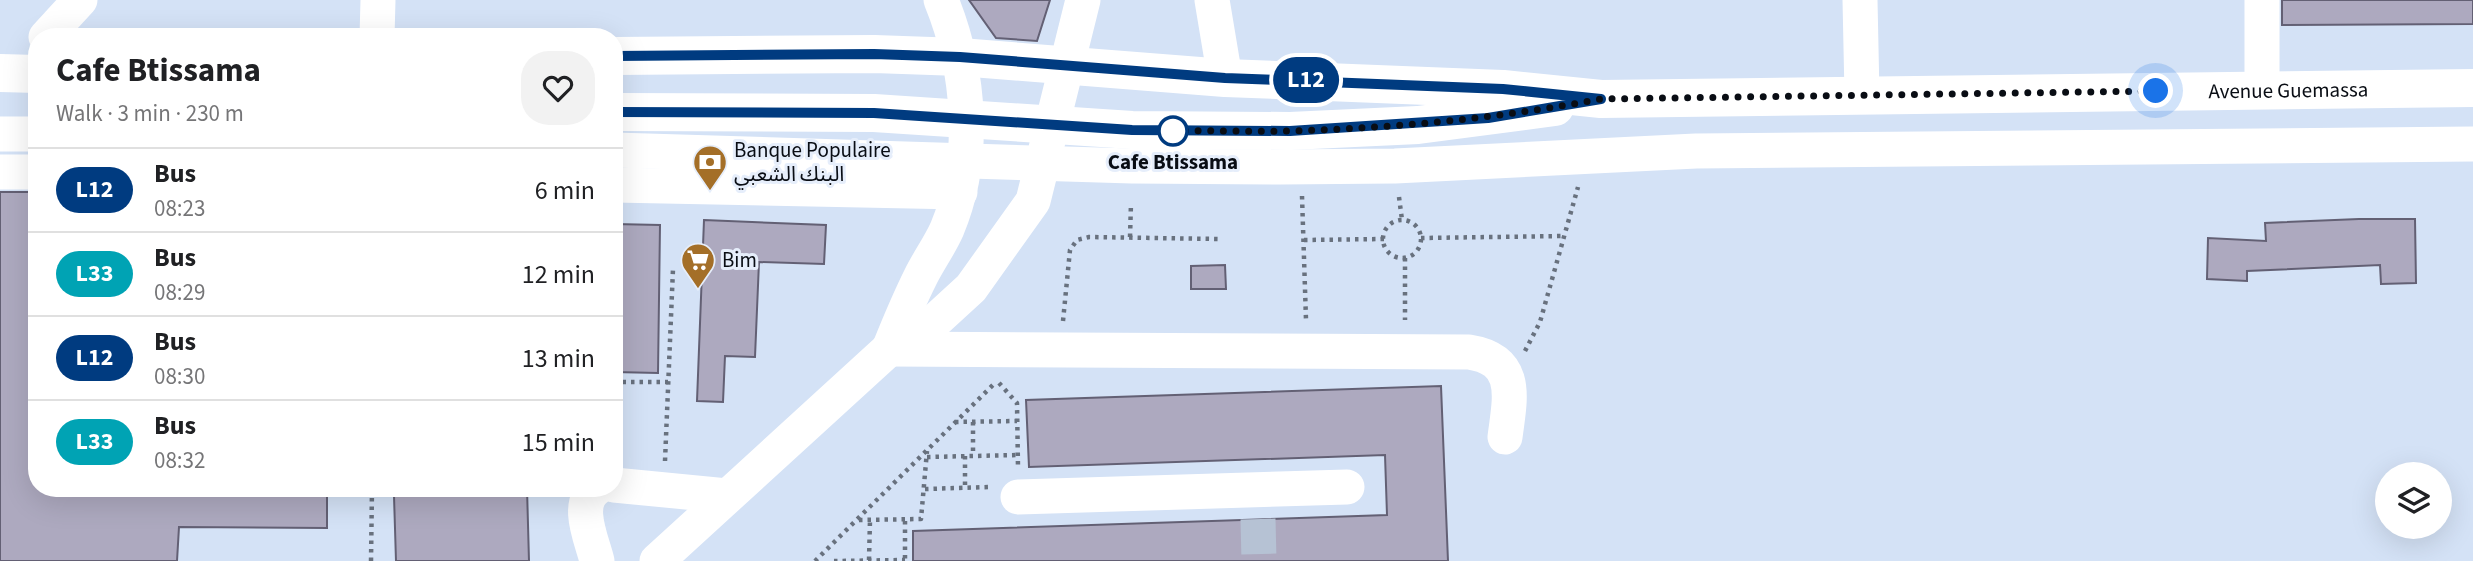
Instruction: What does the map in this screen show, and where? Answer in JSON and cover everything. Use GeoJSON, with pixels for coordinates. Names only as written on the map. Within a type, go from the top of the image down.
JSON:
{"type":"FeatureCollection","features":[{"type":"Feature","properties":{"kind":"main road","name":"Avenue Guemassa"},"geometry":{"type":"LineString","coordinates":[[623,55],[874,54],[960,57],[1225,78],[1503,89],[1601,99],[2473,88]]}},
{"type":"Feature","properties":{"kind":"main road","name":"Avenue Guemassa"},"geometry":{"type":"LineString","coordinates":[[623,112],[874,113],[1132,130],[1290,131],[1431,123],[1511,115],[1601,99]]}},
{"type":"Feature","properties":{"kind":"street"},"geometry":{"type":"LineString","coordinates":[[54,28],[80,0]]}},
{"type":"Feature","properties":{"kind":"street"},"geometry":{"type":"LineString","coordinates":[[377,28],[378,0]]}},
{"type":"Feature","properties":{"kind":"street"},"geometry":{"type":"LineString","coordinates":[[889,349],[906,305],[946,232],[964,176],[960,57],[941,0]]}},
{"type":"Feature","properties":{"kind":"street"},"geometry":{"type":"LineString","coordinates":[[657,561],[889,349],[935,321],[971,288],[1033,201],[1045,163],[1083,0]]}},
{"type":"Feature","properties":{"kind":"street"},"geometry":{"type":"LineString","coordinates":[[1212,0],[1225,78]]}},
{"type":"Feature","properties":{"kind":"street"},"geometry":{"type":"LineString","coordinates":[[1860,0],[1862,95]]}},
{"type":"Feature","properties":{"kind":"street"},"geometry":{"type":"LineString","coordinates":[[2262,0],[2262,89]]}},
{"type":"Feature","properties":{"kind":"street"},"geometry":{"type":"LineString","coordinates":[[16,74],[28,58]]}},
{"type":"Feature","properties":{"kind":"street"},"geometry":{"type":"LineString","coordinates":[[0,134],[28,134]]}},
{"type":"Feature","properties":{"kind":"street"},"geometry":{"type":"LineString","coordinates":[[623,186],[964,176],[1045,163],[1301,167],[1483,162],[1587,154],[2473,144]]}},
{"type":"Feature","properties":{"kind":"street"},"geometry":{"type":"LineString","coordinates":[[623,151],[964,176]]}},
{"type":"Feature","properties":{"kind":"street"},"geometry":{"type":"LineString","coordinates":[[0,172],[28,173]]}},
{"type":"Feature","properties":{"kind":"street"},"geometry":{"type":"LineString","coordinates":[[889,349],[1482,354],[1502,368],[1508,379],[1511,391],[1505,437]]}},
{"type":"Feature","properties":{"kind":"street"},"geometry":{"type":"LineString","coordinates":[[623,486],[727,496]]}},
{"type":"Feature","properties":{"kind":"street"},"geometry":{"type":"LineString","coordinates":[[1018,492],[1258,504],[1347,487]]}},
{"type":"Feature","properties":{"kind":"street"},"geometry":{"type":"LineString","coordinates":[[588,497],[585,510],[597,561]]}},
{"type":"Feature","properties":{"kind":"path"},"geometry":{"type":"LineString","coordinates":[[1508,379],[1540,322],[1587,154]]}},
{"type":"Feature","properties":{"kind":"path"},"geometry":{"type":"LineString","coordinates":[[1301,167],[1307,351]]}},
{"type":"Feature","properties":{"kind":"path"},"geometry":{"type":"LineString","coordinates":[[1130,237],[1131,203]]}},
{"type":"Feature","properties":{"kind":"path"},"geometry":{"type":"LineString","coordinates":[[1402,220],[1415,225],[1421,238],[1417,251],[1405,258],[1390,253],[1384,239],[1389,226],[1402,220]]}},
{"type":"Feature","properties":{"kind":"path"},"geometry":{"type":"LineString","coordinates":[[1421,238],[1564,236]]}},
{"type":"Feature","properties":{"kind":"path"},"geometry":{"type":"LineString","coordinates":[[815,561],[996,381],[1044,350],[1073,244],[1083,237],[1220,239]]}},
{"type":"Feature","properties":{"kind":"path"},"geometry":{"type":"LineString","coordinates":[[1304,240],[1384,239]]}},
{"type":"Feature","properties":{"kind":"path"},"geometry":{"type":"LineString","coordinates":[[1405,258],[1406,352]]}},
{"type":"Feature","properties":{"kind":"path"},"geometry":{"type":"LineString","coordinates":[[663,490],[673,270]]}},
{"type":"Feature","properties":{"kind":"path"},"geometry":{"type":"LineString","coordinates":[[925,489],[965,488],[1018,492],[1017,403],[1013,395],[996,381]]}},
{"type":"Feature","properties":{"kind":"path"},"geometry":{"type":"LineString","coordinates":[[623,382],[668,382]]}},
{"type":"Feature","properties":{"kind":"path"},"geometry":{"type":"LineString","coordinates":[[954,422],[1017,421]]}},
{"type":"Feature","properties":{"kind":"path"},"geometry":{"type":"LineString","coordinates":[[973,422],[973,456]]}},
{"type":"Feature","properties":{"kind":"path"},"geometry":{"type":"LineString","coordinates":[[858,520],[918,521],[923,516],[927,450]]}},
{"type":"Feature","properties":{"kind":"path"},"geometry":{"type":"LineString","coordinates":[[927,457],[1018,455]]}},
{"type":"Feature","properties":{"kind":"path"},"geometry":{"type":"LineString","coordinates":[[964,456],[965,488]]}},
{"type":"Feature","properties":{"kind":"path"},"geometry":{"type":"LineString","coordinates":[[372,497],[372,561]]}},
{"type":"Feature","properties":{"kind":"path"},"geometry":{"type":"LineString","coordinates":[[869,561],[870,520]]}},
{"type":"Feature","properties":{"kind":"path"},"geometry":{"type":"LineString","coordinates":[[834,561],[905,560],[905,521]]}},
{"type":"Feature","properties":{"kind":"building"},"geometry":{"type":"Polygon","coordinates":[[[969,0],[1050,0],[1037,41],[996,38],[969,0]]]}},
{"type":"Feature","properties":{"kind":"building"},"geometry":{"type":"Polygon","coordinates":[[[2282,0],[2473,0],[2473,24],[2282,25],[2282,0]]]}},
{"type":"Feature","properties":{"kind":"building"},"geometry":{"type":"Polygon","coordinates":[[[0,192],[28,192],[28,497],[327,497],[327,528],[179,527],[177,561],[0,561],[0,192]]]}},
{"type":"Feature","properties":{"kind":"building"},"geometry":{"type":"Polygon","coordinates":[[[2415,219],[2416,283],[2381,284],[2380,265],[2247,271],[2247,281],[2207,279],[2208,238],[2266,241],[2265,223],[2415,219]]]}},
{"type":"Feature","properties":{"kind":"building"},"geometry":{"type":"Polygon","coordinates":[[[704,220],[826,225],[824,264],[759,262],[755,357],[725,356],[723,402],[697,401],[704,220]]]}},
{"type":"Feature","properties":{"kind":"building"},"geometry":{"type":"Polygon","coordinates":[[[623,224],[660,225],[658,373],[623,372],[623,224]]]}},
{"type":"Feature","properties":{"kind":"building"},"geometry":{"type":"Polygon","coordinates":[[[1225,265],[1226,289],[1191,289],[1191,266],[1225,265]]]}},
{"type":"Feature","properties":{"kind":"building"},"geometry":{"type":"Polygon","coordinates":[[[1441,386],[1448,561],[913,561],[913,531],[1387,515],[1385,455],[1029,467],[1026,400],[1441,386]]]}},
{"type":"Feature","properties":{"kind":"building"},"geometry":{"type":"Polygon","coordinates":[[[394,497],[527,497],[529,561],[396,561],[394,497]]]}},
{"type":"Feature","properties":{"kind":"tunnel"},"geometry":{"type":"LineString","coordinates":[[1258,519],[1259,561]]}},
{"type":"Feature","properties":{"kind":"bus line","name":"L12"},"geometry":{"type":"LineString","coordinates":[[623,56],[874,54],[960,57],[1225,78],[1503,89],[1601,99],[1488,118],[1418,125],[1290,131],[1132,130],[874,113],[623,112]]}},
{"type":"Feature","properties":{"kind":"place","name":"Cafe Btissama"},"geometry":{"type":"Point","coordinates":[1173,131]}},
{"type":"Feature","properties":{"kind":"place","name":"Banque Populaire البنك الشعبي"},"geometry":{"type":"Point","coordinates":[710,192]}},
{"type":"Feature","properties":{"kind":"place","name":"Bim"},"geometry":{"type":"Point","coordinates":[698,290]}},
{"type":"Feature","properties":{"kind":"route"},"geometry":{"type":"LineString","coordinates":[[1173,131],[1290,131],[1418,125],[1511,115],[1601,99],[2156,91]]}}]}
